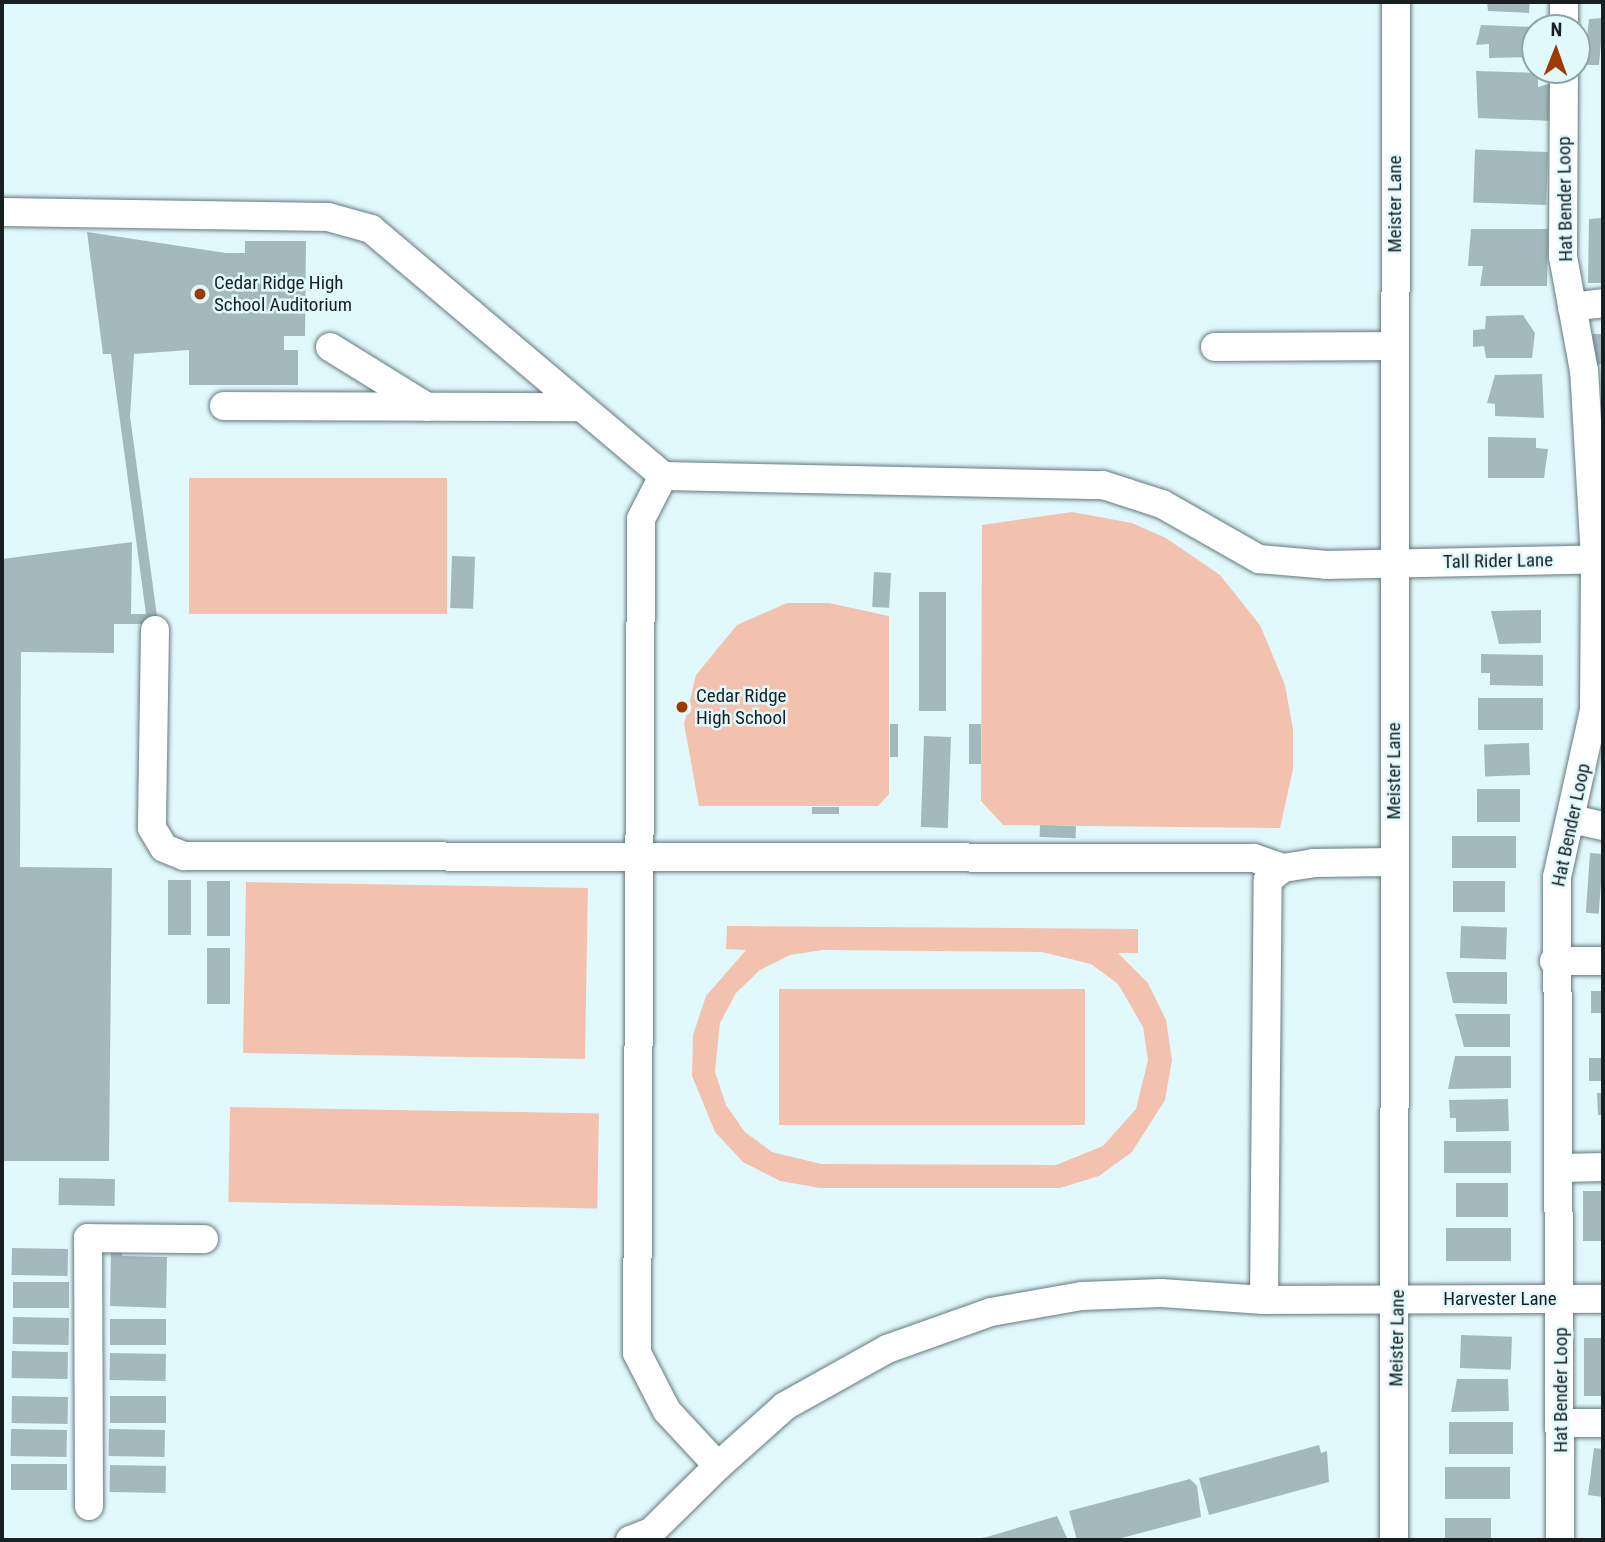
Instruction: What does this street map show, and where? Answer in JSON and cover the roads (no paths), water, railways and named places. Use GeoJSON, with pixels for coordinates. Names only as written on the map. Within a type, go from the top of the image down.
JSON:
{"type":"FeatureCollection","features":[{"type":"Feature","properties":{"kind":"street","name":"Meister Lane"},"geometry":{"type":"LineString","coordinates":[[1394,1540],[1398,1300],[1392,564],[1396,2]]}},
{"type":"Feature","properties":{"kind":"street","name":"Hat Bender Loop"},"geometry":{"type":"LineString","coordinates":[[1560,1540],[1562,1168],[1554,961],[1557,877],[1599,710],[1599,559],[1584,371],[1563,257],[1563,84]]}},
{"type":"Feature","properties":{"kind":"street"},"geometry":{"type":"LineString","coordinates":[[2,212],[328,217],[372,229],[663,476],[641,519],[637,1353],[667,1411],[718,1466]]}},
{"type":"Feature","properties":{"kind":"street"},"geometry":{"type":"LineString","coordinates":[[1572,307],[1603,303]]}},
{"type":"Feature","properties":{"kind":"street"},"geometry":{"type":"LineString","coordinates":[[1215,346],[1394,346]]}},
{"type":"Feature","properties":{"kind":"street"},"geometry":{"type":"LineString","coordinates":[[330,347],[427,407]]}},
{"type":"Feature","properties":{"kind":"street"},"geometry":{"type":"LineString","coordinates":[[224,407],[581,407]]}},
{"type":"Feature","properties":{"kind":"street","name":"Tall Rider Lane"},"geometry":{"type":"LineString","coordinates":[[663,476],[1103,485],[1162,503],[1259,559],[1392,564],[1599,559]]}},
{"type":"Feature","properties":{"kind":"street"},"geometry":{"type":"LineString","coordinates":[[155,630],[152,828],[170,852],[640,860],[1254,858],[1283,868],[1394,862]]}},
{"type":"Feature","properties":{"kind":"street"},"geometry":{"type":"LineString","coordinates":[[1572,818],[1603,826]]}},
{"type":"Feature","properties":{"kind":"street"},"geometry":{"type":"LineString","coordinates":[[1265,1300],[1265,898],[1268,880],[1283,868]]}},
{"type":"Feature","properties":{"kind":"street"},"geometry":{"type":"LineString","coordinates":[[1554,961],[1603,961]]}},
{"type":"Feature","properties":{"kind":"street"},"geometry":{"type":"LineString","coordinates":[[1562,1168],[1603,1167]]}},
{"type":"Feature","properties":{"kind":"street"},"geometry":{"type":"LineString","coordinates":[[89,1506],[88,1238],[204,1240]]}},
{"type":"Feature","properties":{"kind":"street","name":"Harvester Lane"},"geometry":{"type":"LineString","coordinates":[[630,1540],[651,1532],[718,1466],[785,1406],[887,1349],[991,1312],[1082,1296],[1265,1300],[1603,1299]]}},
{"type":"Feature","properties":{"kind":"street"},"geometry":{"type":"LineString","coordinates":[[1561,1423],[1603,1423]]}},
{"type":"Feature","properties":{"kind":"place","name":"Cedar Ridge High School Auditorium"},"geometry":{"type":"Point","coordinates":[200,294]}},
{"type":"Feature","properties":{"kind":"place","name":"Cedar Ridge High School"},"geometry":{"type":"Point","coordinates":[682,707]}}]}
